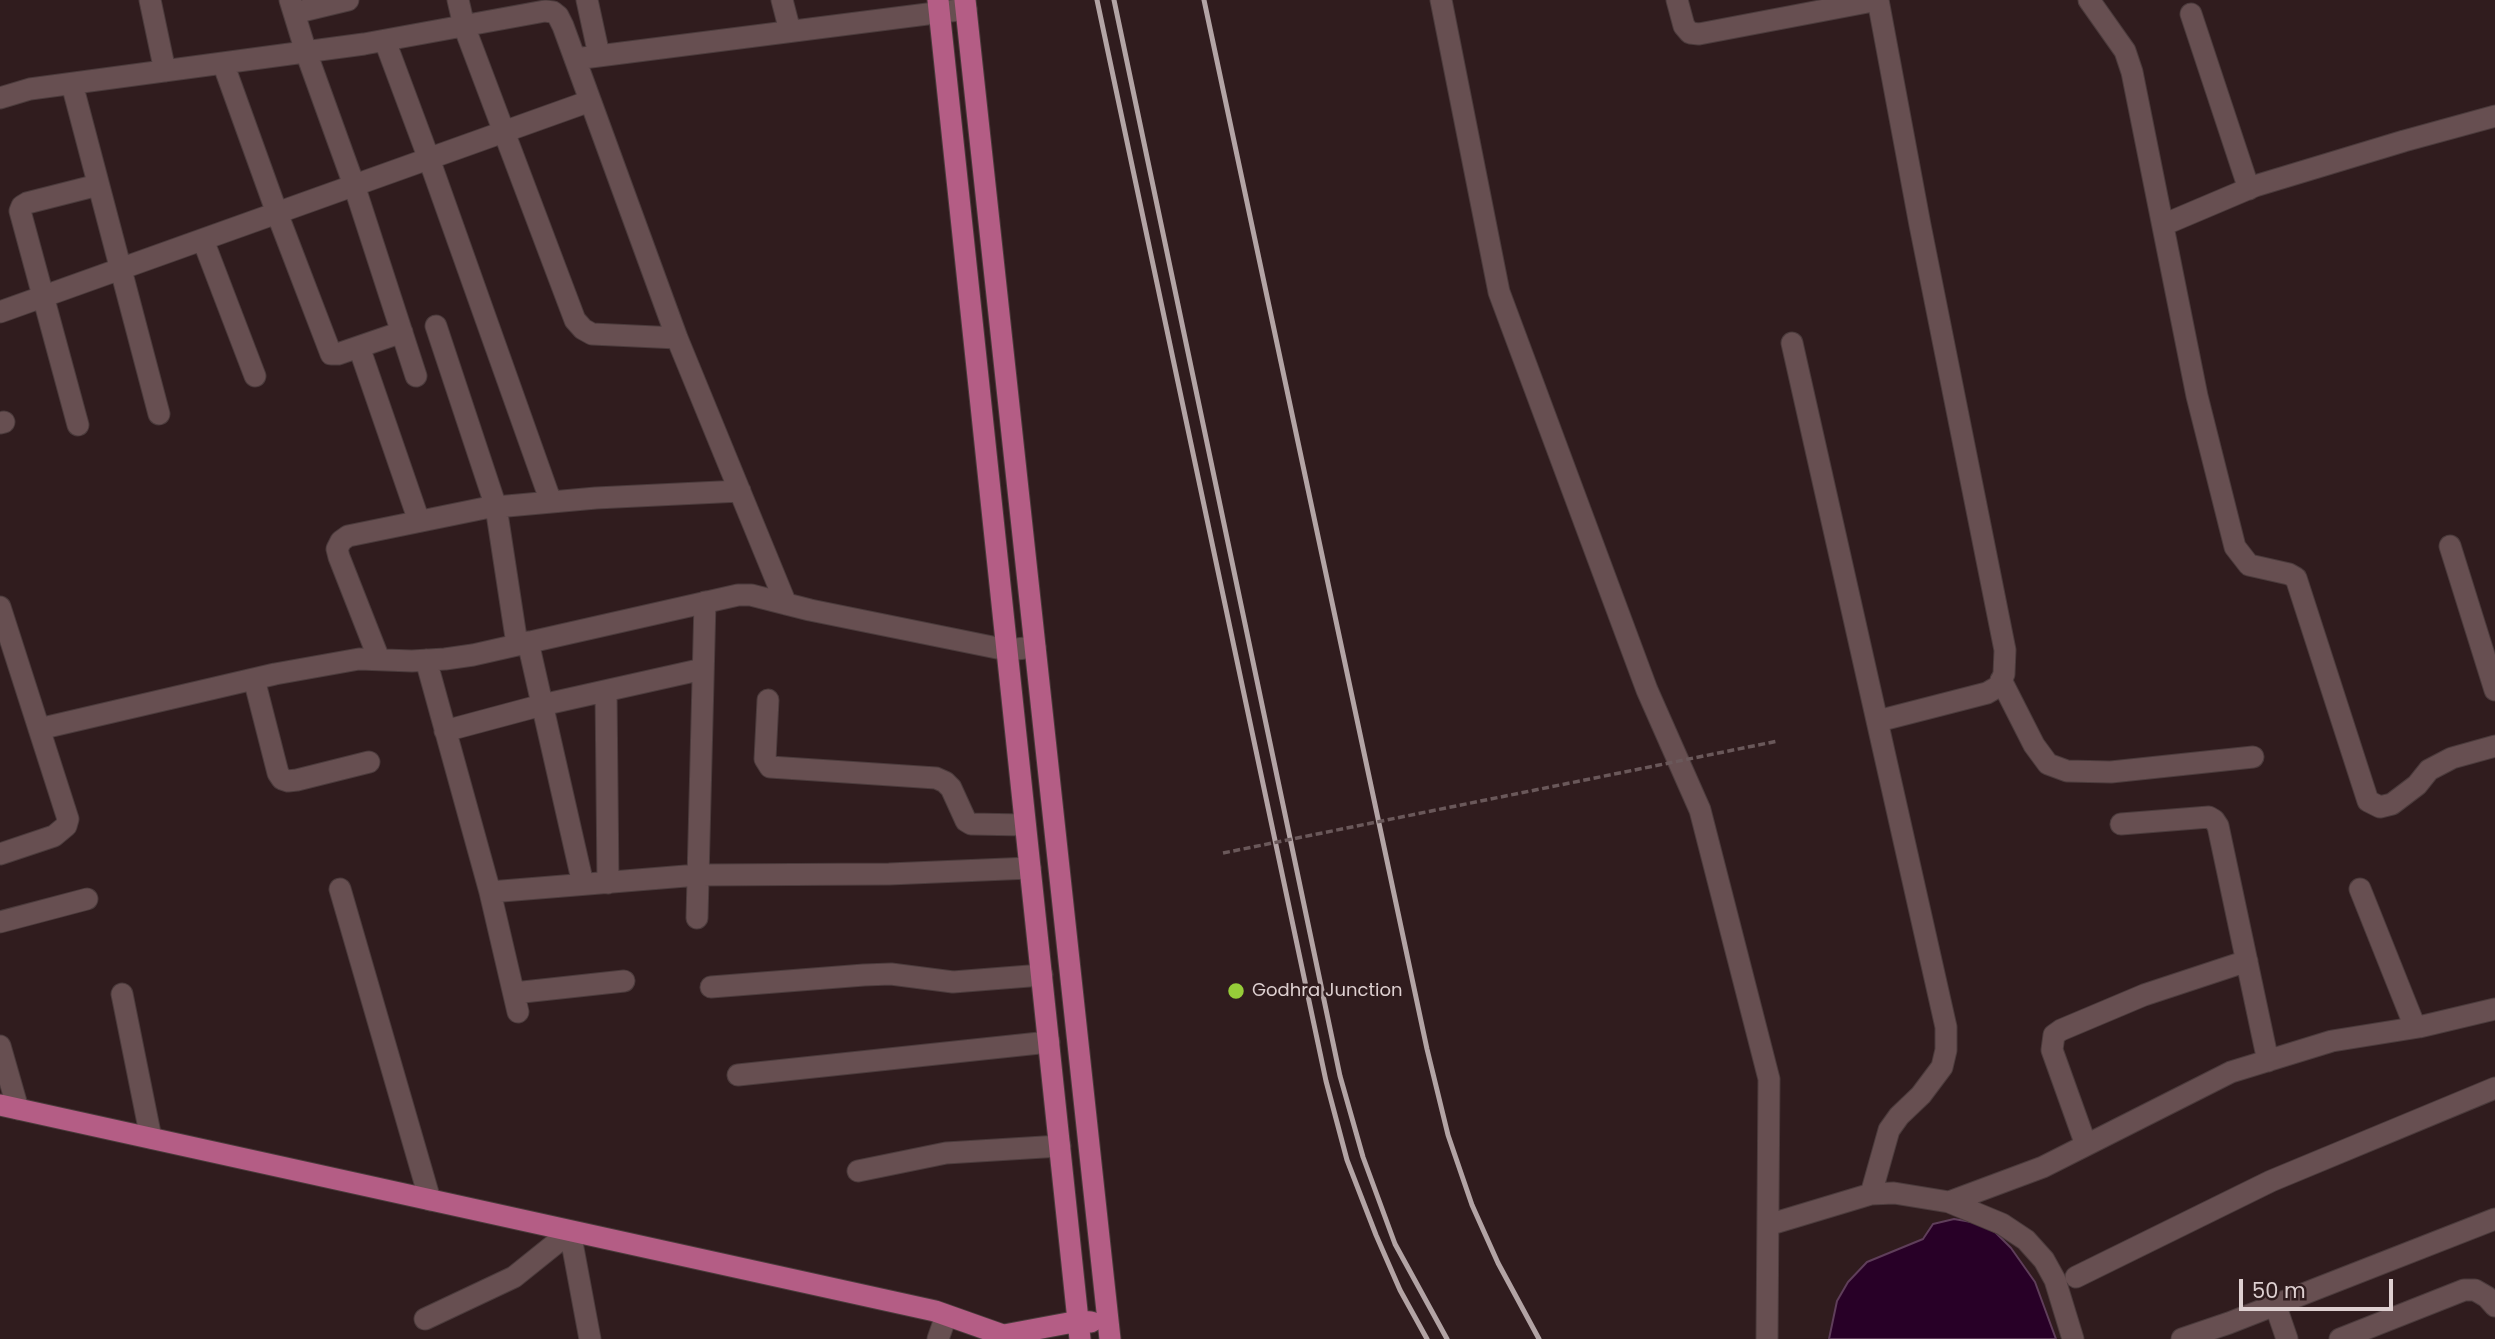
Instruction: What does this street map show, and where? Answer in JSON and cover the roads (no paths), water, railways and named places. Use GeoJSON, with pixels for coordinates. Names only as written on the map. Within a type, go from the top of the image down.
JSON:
{"type":"FeatureCollection","features":[{"type":"Feature","properties":{"kind":"main road"},"geometry":{"type":"LineString","coordinates":[[9,1107],[946,1315],[1009,1337],[1079,1330],[1108,1331],[966,5]]}},
{"type":"Feature","properties":{"kind":"main road"},"geometry":{"type":"LineString","coordinates":[[938,6],[1079,1330]]}},
{"type":"Feature","properties":{"kind":"street"},"geometry":{"type":"LineString","coordinates":[[150,0],[165,71]]}},
{"type":"Feature","properties":{"kind":"street"},"geometry":{"type":"LineString","coordinates":[[348,0],[292,7],[355,185],[416,376]]}},
{"type":"Feature","properties":{"kind":"street"},"geometry":{"type":"LineString","coordinates":[[458,0],[464,26],[575,320],[592,334],[677,338]]}},
{"type":"Feature","properties":{"kind":"street"},"geometry":{"type":"LineString","coordinates":[[587,0],[599,55]]}},
{"type":"Feature","properties":{"kind":"street"},"geometry":{"type":"LineString","coordinates":[[782,0],[790,31]]}},
{"type":"Feature","properties":{"kind":"street"},"geometry":{"type":"LineString","coordinates":[[1441,0],[1499,292],[1647,690],[1700,810],[1769,1079],[1767,1339]]}},
{"type":"Feature","properties":{"kind":"street"},"geometry":{"type":"LineString","coordinates":[[1677,0],[1684,26],[1690,33],[1699,34],[1878,0],[2005,650],[2004,674],[1999,685],[1987,693],[1878,721]]}},
{"type":"Feature","properties":{"kind":"street"},"geometry":{"type":"LineString","coordinates":[[2089,0],[2117,38],[2129,61],[2197,396],[2235,547],[2249,565],[2289,573],[2295,578],[2368,801],[2380,807],[2392,804],[2417,785],[2429,770],[2452,758],[2495,746]]}},
{"type":"Feature","properties":{"kind":"street"},"geometry":{"type":"LineString","coordinates":[[575,59],[790,31],[938,6],[966,5]]}},
{"type":"Feature","properties":{"kind":"street"},"geometry":{"type":"LineString","coordinates":[[3,91],[385,41],[545,11],[553,12],[558,16],[575,59],[677,338],[786,604]]}},
{"type":"Feature","properties":{"kind":"street"},"geometry":{"type":"LineString","coordinates":[[2191,14],[2249,189]]}},
{"type":"Feature","properties":{"kind":"street"},"geometry":{"type":"LineString","coordinates":[[385,41],[551,502]]}},
{"type":"Feature","properties":{"kind":"street"},"geometry":{"type":"LineString","coordinates":[[223,63],[331,354],[402,332]]}},
{"type":"Feature","properties":{"kind":"street"},"geometry":{"type":"LineString","coordinates":[[72,84],[159,414]]}},
{"type":"Feature","properties":{"kind":"street"},"geometry":{"type":"LineString","coordinates":[[0,312],[590,101]]}},
{"type":"Feature","properties":{"kind":"street"},"geometry":{"type":"LineString","coordinates":[[2163,225],[2249,189],[2392,144],[2495,116]]}},
{"type":"Feature","properties":{"kind":"street"},"geometry":{"type":"LineString","coordinates":[[78,425],[20,211],[22,206],[98,185]]}},
{"type":"Feature","properties":{"kind":"street"},"geometry":{"type":"LineString","coordinates":[[202,240],[255,376]]}},
{"type":"Feature","properties":{"kind":"street"},"geometry":{"type":"LineString","coordinates":[[436,326],[496,507],[523,643],[542,705],[583,884]]}},
{"type":"Feature","properties":{"kind":"street"},"geometry":{"type":"LineString","coordinates":[[1793,343],[1946,1027],[1946,1050],[1942,1067],[1921,1095],[1888,1130],[1871,1195]]}},
{"type":"Feature","properties":{"kind":"street"},"geometry":{"type":"LineString","coordinates":[[359,347],[419,522]]}},
{"type":"Feature","properties":{"kind":"street"},"geometry":{"type":"LineString","coordinates":[[379,659],[338,549],[341,541],[348,536],[496,507],[740,491]]}},
{"type":"Feature","properties":{"kind":"street"},"geometry":{"type":"LineString","coordinates":[[2451,546],[2495,690]]}},
{"type":"Feature","properties":{"kind":"street"},"geometry":{"type":"LineString","coordinates":[[39,729],[254,679],[359,659],[426,660],[473,655],[738,595],[751,595],[1007,650],[1035,647]]}},
{"type":"Feature","properties":{"kind":"street"},"geometry":{"type":"LineString","coordinates":[[697,918],[705,602]]}},
{"type":"Feature","properties":{"kind":"street"},"geometry":{"type":"LineString","coordinates":[[0,607],[66,809],[66,826],[54,836],[0,854]]}},
{"type":"Feature","properties":{"kind":"street"},"geometry":{"type":"LineString","coordinates":[[426,660],[490,892],[516,1003],[624,981]]}},
{"type":"Feature","properties":{"kind":"street"},"geometry":{"type":"LineString","coordinates":[[445,731],[542,705],[703,669]]}},
{"type":"Feature","properties":{"kind":"street"},"geometry":{"type":"LineString","coordinates":[[254,679],[278,773],[282,779],[297,780],[369,762]]}},
{"type":"Feature","properties":{"kind":"street"},"geometry":{"type":"LineString","coordinates":[[2001,680],[2034,745],[2048,764],[2067,771],[2111,772],[2253,757]]}},
{"type":"Feature","properties":{"kind":"street"},"geometry":{"type":"LineString","coordinates":[[606,691],[608,883]]}},
{"type":"Feature","properties":{"kind":"street"},"geometry":{"type":"LineString","coordinates":[[768,700],[765,760],[770,767],[936,778],[951,789],[961,814],[971,824],[1026,825]]}},
{"type":"Feature","properties":{"kind":"street"},"geometry":{"type":"LineString","coordinates":[[2121,824],[2209,817],[2218,825],[2268,1061]]}},
{"type":"Feature","properties":{"kind":"street"},"geometry":{"type":"LineString","coordinates":[[490,892],[698,875],[889,874],[1030,868]]}},
{"type":"Feature","properties":{"kind":"street"},"geometry":{"type":"LineString","coordinates":[[340,889],[430,1200]]}},
{"type":"Feature","properties":{"kind":"street"},"geometry":{"type":"LineString","coordinates":[[2360,889],[2415,1027]]}},
{"type":"Feature","properties":{"kind":"street"},"geometry":{"type":"LineString","coordinates":[[0,922],[87,899]]}},
{"type":"Feature","properties":{"kind":"street"},"geometry":{"type":"LineString","coordinates":[[2086,1145],[2052,1050],[2054,1035],[2144,995],[2247,961]]}},
{"type":"Feature","properties":{"kind":"street"},"geometry":{"type":"LineString","coordinates":[[711,987],[891,974],[953,982],[1041,975]]}},
{"type":"Feature","properties":{"kind":"street"},"geometry":{"type":"LineString","coordinates":[[122,994],[151,1138]]}},
{"type":"Feature","properties":{"kind":"street"},"geometry":{"type":"LineString","coordinates":[[1949,1202],[2043,1167],[2231,1072],[2332,1041],[2494,1015]]}},
{"type":"Feature","properties":{"kind":"street"},"geometry":{"type":"LineString","coordinates":[[738,1075],[1049,1042]]}},
{"type":"Feature","properties":{"kind":"street"},"geometry":{"type":"LineString","coordinates":[[0,1046],[9,1107]]}},
{"type":"Feature","properties":{"kind":"street"},"geometry":{"type":"LineString","coordinates":[[2076,1277],[2271,1181],[2495,1088]]}},
{"type":"Feature","properties":{"kind":"street"},"geometry":{"type":"LineString","coordinates":[[858,1171],[946,1153],[1060,1146]]}},
{"type":"Feature","properties":{"kind":"street"},"geometry":{"type":"LineString","coordinates":[[1768,1225],[1871,1195],[1894,1193],[1949,1202],[2002,1224],[2026,1240],[2044,1260],[2055,1280],[2073,1339]]}},
{"type":"Feature","properties":{"kind":"street"},"geometry":{"type":"LineString","coordinates":[[2182,1339],[2495,1219]]}},
{"type":"Feature","properties":{"kind":"street"},"geometry":{"type":"LineString","coordinates":[[425,1319],[502,1283],[525,1269],[570,1233],[590,1339]]}},
{"type":"Feature","properties":{"kind":"street"},"geometry":{"type":"LineString","coordinates":[[2340,1339],[2464,1290],[2475,1290],[2495,1306]]}},
{"type":"Feature","properties":{"kind":"street"},"geometry":{"type":"LineString","coordinates":[[2275,1304],[2287,1339]]}},
{"type":"Feature","properties":{"kind":"street"},"geometry":{"type":"LineString","coordinates":[[938,1339],[946,1315]]}},
{"type":"Feature","properties":{"kind":"railway"},"geometry":{"type":"LineString","coordinates":[[1097,0],[1326,1081],[1347,1160],[1376,1235],[1400,1290],[1427,1339]]}},
{"type":"Feature","properties":{"kind":"railway"},"geometry":{"type":"LineString","coordinates":[[1114,0],[1340,1076],[1363,1157],[1395,1244],[1447,1339]]}},
{"type":"Feature","properties":{"kind":"railway"},"geometry":{"type":"LineString","coordinates":[[1204,0],[1427,1049],[1448,1135],[1472,1205],[1498,1263],[1539,1339]]}},
{"type":"Feature","properties":{"kind":"place","name":"Godhra Junction"},"geometry":{"type":"Point","coordinates":[1236,991]}}]}
